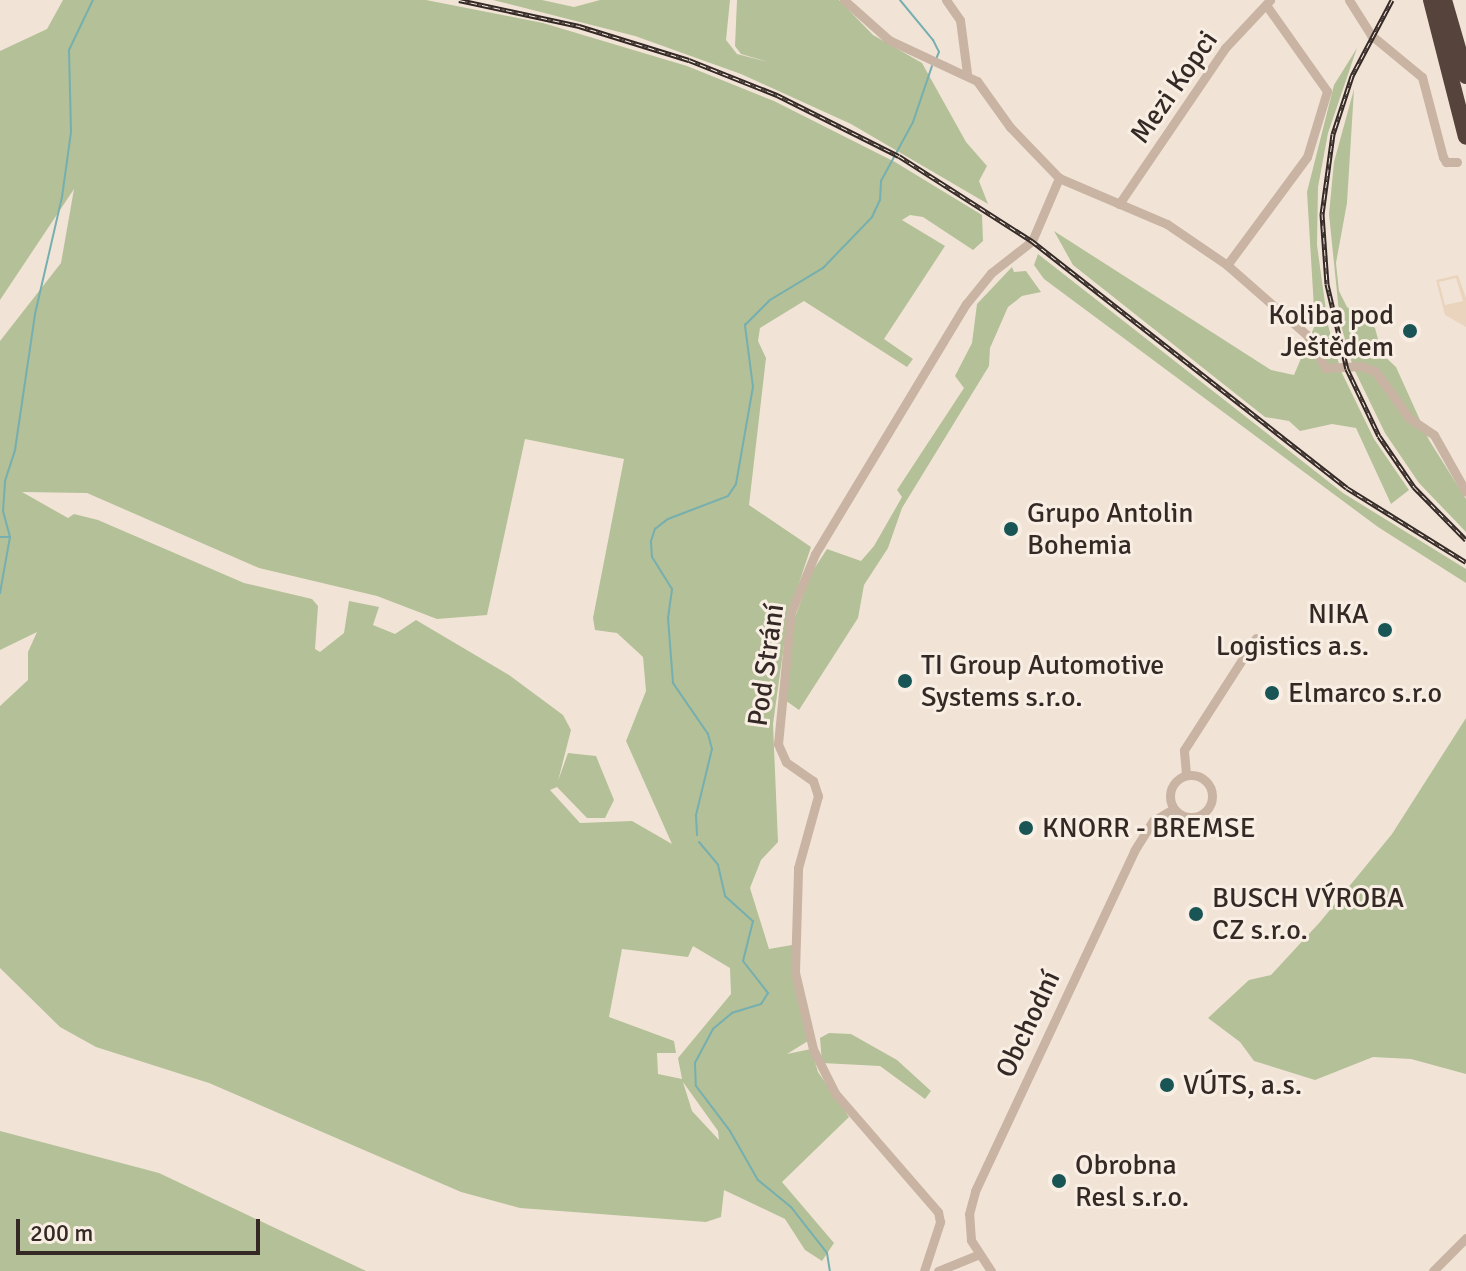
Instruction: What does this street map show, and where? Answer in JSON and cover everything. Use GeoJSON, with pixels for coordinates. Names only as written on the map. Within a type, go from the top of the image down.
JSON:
{"type":"FeatureCollection","features":[{"type":"Feature","properties":{"kind":"highway"},"geometry":{"type":"LineString","coordinates":[[1431,0],[1466,137]]}},
{"type":"Feature","properties":{"kind":"highway"},"geometry":{"type":"LineString","coordinates":[[1444,0],[1466,76]]}},
{"type":"Feature","properties":{"kind":"street"},"geometry":{"type":"LineString","coordinates":[[844,0],[889,40],[932,63],[967,73]]}},
{"type":"Feature","properties":{"kind":"street"},"geometry":{"type":"LineString","coordinates":[[946,0],[960,20],[967,73],[1039,159],[1059,178],[1167,224],[1227,265],[1307,335],[1325,368],[1361,366],[1375,371],[1409,418],[1434,435],[1466,492]]}},
{"type":"Feature","properties":{"kind":"street"},"geometry":{"type":"LineString","coordinates":[[1349,0],[1371,35],[1422,77],[1431,94],[1443,157],[1457,162]]}},
{"type":"Feature","properties":{"kind":"street"},"geometry":{"type":"LineString","coordinates":[[1227,265],[1307,157],[1327,91],[1268,2]]}},
{"type":"Feature","properties":{"kind":"street","name":"Mezi Kopci"},"geometry":{"type":"LineString","coordinates":[[1119,204],[1225,48],[1268,2]]}},
{"type":"Feature","properties":{"kind":"street","name":"Pod Strání"},"geometry":{"type":"LineString","coordinates":[[924,1271],[940,1222],[932,1200],[877,1147],[835,1093],[813,1049],[795,972],[798,868],[818,796],[813,781],[786,762],[778,744],[791,612],[815,554],[966,304],[991,273],[1032,241],[1059,178]]}},
{"type":"Feature","properties":{"kind":"street","name":"Obchodní"},"geometry":{"type":"LineString","coordinates":[[977,1255],[969,1223],[975,1191],[1134,851],[1153,821],[1173,809],[1171,786],[1186,774],[1184,750],[1256,638]]}},
{"type":"Feature","properties":{"kind":"street"},"geometry":{"type":"LineString","coordinates":[[1173,809],[1190,817],[1210,805],[1208,782],[1186,774]]}},
{"type":"Feature","properties":{"kind":"street"},"geometry":{"type":"LineString","coordinates":[[1433,1271],[1466,1238]]}},
{"type":"Feature","properties":{"kind":"street"},"geometry":{"type":"LineString","coordinates":[[924,1271],[935,1271],[977,1255],[991,1271]]}},
{"type":"Feature","properties":{"kind":"green space"},"geometry":{"type":"Polygon","coordinates":[[[63,0],[426,0],[543,23],[687,66],[774,101],[895,162],[982,215],[983,241],[973,250],[923,217],[910,215],[902,220],[945,246],[884,339],[913,359],[907,367],[804,301],[760,328],[758,341],[766,358],[749,505],[811,547],[788,616],[773,724],[778,842],[761,860],[750,888],[769,949],[792,945],[808,1041],[787,1054],[811,1049],[818,1072],[849,1117],[782,1182],[834,1243],[822,1261],[805,1250],[785,1219],[724,1190],[721,1217],[706,1222],[520,1208],[461,1192],[209,1083],[96,1047],[60,1027],[0,968],[0,706],[28,680],[28,652],[37,632],[0,650],[0,341],[61,263],[74,189],[0,300],[0,51],[47,29],[63,0]],[[525,439],[487,615],[437,619],[377,596],[259,568],[87,493],[22,492],[68,518],[74,514],[98,520],[244,583],[312,599],[318,606],[315,649],[320,652],[344,633],[349,601],[379,607],[373,625],[395,634],[416,620],[509,675],[563,715],[571,730],[558,781],[568,753],[596,756],[614,800],[605,818],[587,818],[557,787],[550,790],[580,823],[632,821],[672,844],[626,741],[646,691],[643,657],[617,633],[595,630],[593,618],[624,459],[525,439]],[[693,946],[688,957],[622,949],[609,1017],[674,1041],[676,1053],[657,1053],[658,1074],[682,1079],[678,1058],[731,994],[730,968],[693,946]],[[683,1082],[692,1111],[719,1140],[718,1131],[683,1082]]]}},
{"type":"Feature","properties":{"kind":"green space"},"geometry":{"type":"Polygon","coordinates":[[[493,0],[542,0],[574,7],[600,0],[730,0],[726,40],[737,54],[768,62],[741,54],[735,46],[737,0],[839,0],[873,35],[922,63],[966,142],[987,166],[979,181],[988,204],[851,124],[741,74],[635,36],[493,0]]]}},
{"type":"Feature","properties":{"kind":"green space"},"geometry":{"type":"Polygon","coordinates":[[[1357,48],[1328,133],[1318,187],[1317,245],[1328,325],[1341,371],[1374,439],[1409,490],[1391,504],[1356,428],[1332,424],[1300,431],[1289,421],[1265,417],[1073,265],[1054,231],[1271,370],[1294,375],[1315,325],[1307,192],[1334,85],[1357,48]]]}},
{"type":"Feature","properties":{"kind":"green space"},"geometry":{"type":"Polygon","coordinates":[[[1354,89],[1347,203],[1336,263],[1339,291],[1347,307],[1375,328],[1382,354],[1396,367],[1429,440],[1466,499],[1466,532],[1419,483],[1385,433],[1353,367],[1340,322],[1329,214],[1334,162],[1354,89]]]}},
{"type":"Feature","properties":{"kind":"green space"},"geometry":{"type":"Polygon","coordinates":[[[1038,254],[1343,493],[1466,569],[1466,583],[1378,527],[1044,279],[1034,265],[1038,254]]]}},
{"type":"Feature","properties":{"kind":"green space"},"geometry":{"type":"Polygon","coordinates":[[[1012,267],[1014,272],[1026,271],[1041,292],[1022,296],[1008,307],[990,348],[989,366],[902,508],[888,548],[864,585],[858,618],[799,710],[785,700],[795,617],[812,572],[827,549],[861,561],[874,546],[902,497],[897,490],[964,388],[955,376],[972,343],[977,304],[1012,267]]]}},
{"type":"Feature","properties":{"kind":"green space"},"geometry":{"type":"Polygon","coordinates":[[[1466,718],[1466,1074],[1411,1059],[1373,1057],[1315,1080],[1254,1061],[1240,1042],[1208,1018],[1249,980],[1271,975],[1320,922],[1392,834],[1466,718]]]}},
{"type":"Feature","properties":{"kind":"green space"},"geometry":{"type":"Polygon","coordinates":[[[829,1033],[851,1034],[897,1060],[931,1091],[925,1099],[880,1066],[822,1063],[820,1038],[829,1033]]]}},
{"type":"Feature","properties":{"kind":"green space"},"geometry":{"type":"Polygon","coordinates":[[[0,1131],[159,1173],[366,1271],[0,1271],[0,1131]]]}},
{"type":"Feature","properties":{"kind":"shaded area"},"geometry":{"type":"Polygon","coordinates":[[[1458,275],[1466,298],[1466,327],[1445,315],[1436,280],[1458,275]],[[1456,278],[1439,282],[1445,305],[1463,301],[1456,278]]]}},
{"type":"Feature","properties":{"kind":"waterway"},"geometry":{"type":"LineString","coordinates":[[0,593],[10,537],[3,511],[5,481],[15,450],[35,314],[62,197],[71,132],[69,50],[93,0]]}},
{"type":"Feature","properties":{"kind":"waterway"},"geometry":{"type":"LineString","coordinates":[[900,0],[933,40],[939,52],[936,59]]}},
{"type":"Feature","properties":{"kind":"waterway"},"geometry":{"type":"LineString","coordinates":[[697,835],[696,815],[712,749],[708,734],[673,683],[668,618],[672,589],[652,557],[651,541],[655,529],[668,519],[728,496],[736,484],[753,387],[745,325],[770,300],[823,268],[872,217],[880,200],[881,181],[913,122],[932,66]]}},
{"type":"Feature","properties":{"kind":"waterway"},"geometry":{"type":"LineString","coordinates":[[0,537],[10,537]]}},
{"type":"Feature","properties":{"kind":"waterway"},"geometry":{"type":"LineString","coordinates":[[699,842],[718,865],[725,896],[753,921],[743,961],[768,993],[761,1004],[732,1013],[713,1029],[695,1063],[696,1086],[730,1131],[758,1180],[791,1207],[827,1253],[830,1271]]}},
{"type":"Feature","properties":{"kind":"railway"},"geometry":{"type":"LineString","coordinates":[[459,0],[579,26],[689,60],[777,95],[899,156],[1032,241],[1347,488],[1466,562]]}},
{"type":"Feature","properties":{"kind":"railway"},"geometry":{"type":"LineString","coordinates":[[1392,0],[1352,76],[1333,134],[1322,214],[1327,284],[1347,369],[1379,436],[1414,487],[1466,540]]}},
{"type":"Feature","properties":{"kind":"place","name":"Koliba pod Ještědem"},"geometry":{"type":"Point","coordinates":[1410,331]}},
{"type":"Feature","properties":{"kind":"place","name":"Grupo Antolin Bohemia"},"geometry":{"type":"Point","coordinates":[1011,529]}},
{"type":"Feature","properties":{"kind":"place","name":"NIKA Logistics a.s."},"geometry":{"type":"Point","coordinates":[1385,630]}},
{"type":"Feature","properties":{"kind":"place","name":"TI Group Automotive Systems s.r.o."},"geometry":{"type":"Point","coordinates":[905,681]}},
{"type":"Feature","properties":{"kind":"place","name":"Elmarco s.r.o"},"geometry":{"type":"Point","coordinates":[1272,693]}},
{"type":"Feature","properties":{"kind":"place","name":"KNORR - BREMSE"},"geometry":{"type":"Point","coordinates":[1026,828]}},
{"type":"Feature","properties":{"kind":"place","name":"BUSCH VÝROBA CZ s.r.o."},"geometry":{"type":"Point","coordinates":[1196,914]}},
{"type":"Feature","properties":{"kind":"place","name":"VÚTS, a.s."},"geometry":{"type":"Point","coordinates":[1167,1085]}},
{"type":"Feature","properties":{"kind":"place","name":"Obrobna Resl s.r.o."},"geometry":{"type":"Point","coordinates":[1059,1181]}}]}
